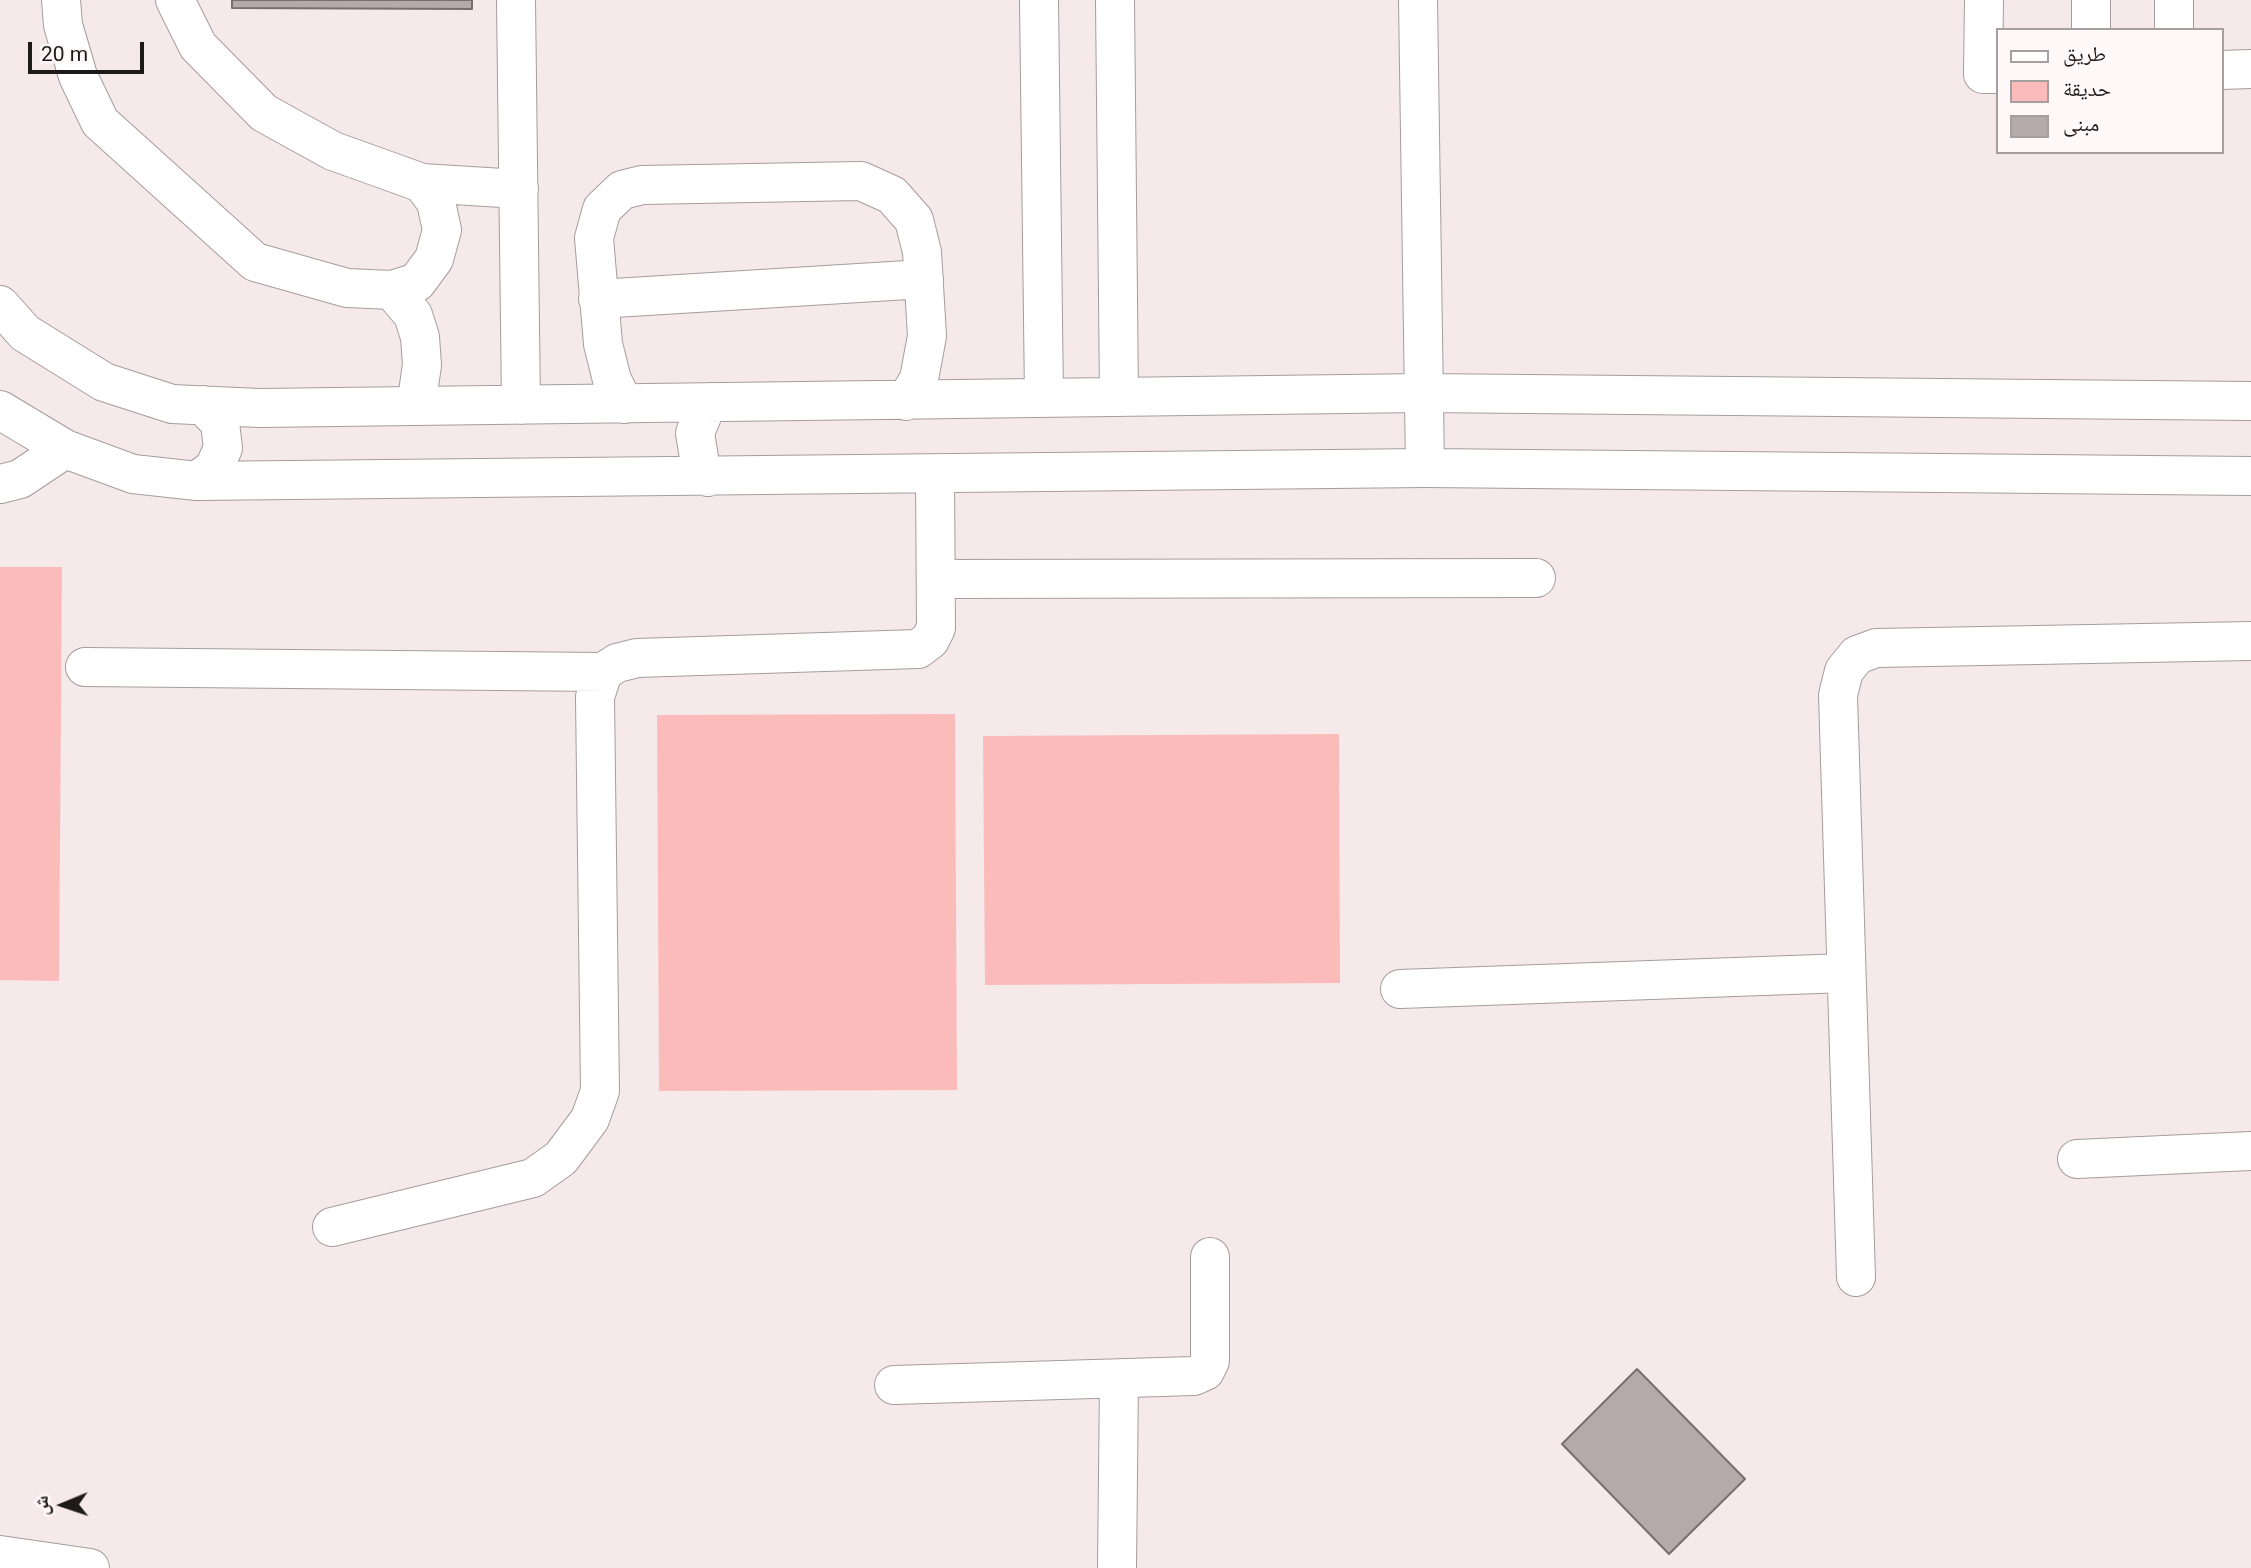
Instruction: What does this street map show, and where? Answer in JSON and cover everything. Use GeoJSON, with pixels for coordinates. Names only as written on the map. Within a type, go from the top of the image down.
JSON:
{"type":"FeatureCollection","features":[{"type":"Feature","properties":{"kind":"street"},"geometry":{"type":"LineString","coordinates":[[61,0],[63,25],[78,76],[100,122],[256,262],[347,288],[392,290],[417,282],[434,259],[442,230],[436,202],[422,183]]}},
{"type":"Feature","properties":{"kind":"street"},"geometry":{"type":"LineString","coordinates":[[175,0],[198,46],[264,113],[333,151],[422,183],[519,189]]}},
{"type":"Feature","properties":{"kind":"street"},"geometry":{"type":"LineString","coordinates":[[516,0],[521,405]]}},
{"type":"Feature","properties":{"kind":"street"},"geometry":{"type":"LineString","coordinates":[[1039,0],[1044,398]]}},
{"type":"Feature","properties":{"kind":"street"},"geometry":{"type":"LineString","coordinates":[[1115,0],[1119,396]]}},
{"type":"Feature","properties":{"kind":"street"},"geometry":{"type":"LineString","coordinates":[[1418,0],[1425,468]]}},
{"type":"Feature","properties":{"kind":"street"},"geometry":{"type":"LineString","coordinates":[[1984,0],[1983,74],[1996,74]]}},
{"type":"Feature","properties":{"kind":"street"},"geometry":{"type":"LineString","coordinates":[[2091,0],[2091,28]]}},
{"type":"Feature","properties":{"kind":"street"},"geometry":{"type":"LineString","coordinates":[[2174,0],[2174,28]]}},
{"type":"Feature","properties":{"kind":"street"},"geometry":{"type":"LineString","coordinates":[[2223,70],[2251,69]]}},
{"type":"Feature","properties":{"kind":"street"},"geometry":{"type":"LineString","coordinates":[[624,404],[612,380],[603,344],[594,238],[602,209],[622,190],[642,185],[861,181],[892,195],[914,220],[924,279],[927,336],[919,379],[906,401]]}},
{"type":"Feature","properties":{"kind":"street"},"geometry":{"type":"LineString","coordinates":[[598,299],[924,279]]}},
{"type":"Feature","properties":{"kind":"street"},"geometry":{"type":"LineString","coordinates":[[392,290],[413,315],[420,337],[422,365],[416,406]]}},
{"type":"Feature","properties":{"kind":"street"},"geometry":{"type":"LineString","coordinates":[[0,305],[25,333],[104,382],[172,404],[259,408],[1423,393],[2251,401]]}},
{"type":"Feature","properties":{"kind":"street"},"geometry":{"type":"LineString","coordinates":[[708,477],[700,464],[695,433],[704,411],[712,402]]}},
{"type":"Feature","properties":{"kind":"street"},"geometry":{"type":"LineString","coordinates":[[197,481],[214,468],[223,447],[220,423],[203,405]]}},
{"type":"Feature","properties":{"kind":"street"},"geometry":{"type":"LineString","coordinates":[[0,410],[65,449],[133,474],[197,481],[1425,468],[2251,476]]}},
{"type":"Feature","properties":{"kind":"street"},"geometry":{"type":"LineString","coordinates":[[0,484],[20,480],[65,449]]}},
{"type":"Feature","properties":{"kind":"street"},"geometry":{"type":"LineString","coordinates":[[85,667],[603,672],[617,663],[637,658],[918,649],[930,640],[936,628],[935,474]]}},
{"type":"Feature","properties":{"kind":"street"},"geometry":{"type":"LineString","coordinates":[[936,579],[1536,578]]}},
{"type":"Feature","properties":{"kind":"street"},"geometry":{"type":"LineString","coordinates":[[1856,1277],[1838,695],[1844,671],[1857,655],[1876,648],[2251,641]]}},
{"type":"Feature","properties":{"kind":"street"},"geometry":{"type":"LineString","coordinates":[[332,1227],[533,1178],[561,1158],[590,1119],[600,1091],[595,697],[603,672]]}},
{"type":"Feature","properties":{"kind":"street"},"geometry":{"type":"LineString","coordinates":[[1400,989],[1846,973]]}},
{"type":"Feature","properties":{"kind":"street"},"geometry":{"type":"LineString","coordinates":[[2077,1159],[2251,1151]]}},
{"type":"Feature","properties":{"kind":"street"},"geometry":{"type":"LineString","coordinates":[[894,1385],[1182,1378],[1205,1371],[1211,1350],[1210,1257]]}},
{"type":"Feature","properties":{"kind":"street"},"geometry":{"type":"LineString","coordinates":[[1117,1568],[1119,1380]]}},
{"type":"Feature","properties":{"kind":"street"},"geometry":{"type":"LineString","coordinates":[[0,1555],[90,1568]]}},
{"type":"Feature","properties":{"kind":"green space"},"geometry":{"type":"Polygon","coordinates":[[[0,567],[62,567],[59,981],[0,980],[0,567]]]}},
{"type":"Feature","properties":{"kind":"green space"},"geometry":{"type":"Polygon","coordinates":[[[955,714],[957,1090],[659,1091],[657,715],[955,714]]]}},
{"type":"Feature","properties":{"kind":"green space"},"geometry":{"type":"Polygon","coordinates":[[[1339,734],[1340,983],[985,985],[983,736],[1339,734]]]}},
{"type":"Feature","properties":{"kind":"building"},"geometry":{"type":"Polygon","coordinates":[[[232,0],[472,0],[472,9],[232,8],[232,0]]]}},
{"type":"Feature","properties":{"kind":"building"},"geometry":{"type":"Polygon","coordinates":[[[1637,1369],[1745,1479],[1669,1554],[1562,1444],[1637,1369]]]}}]}
